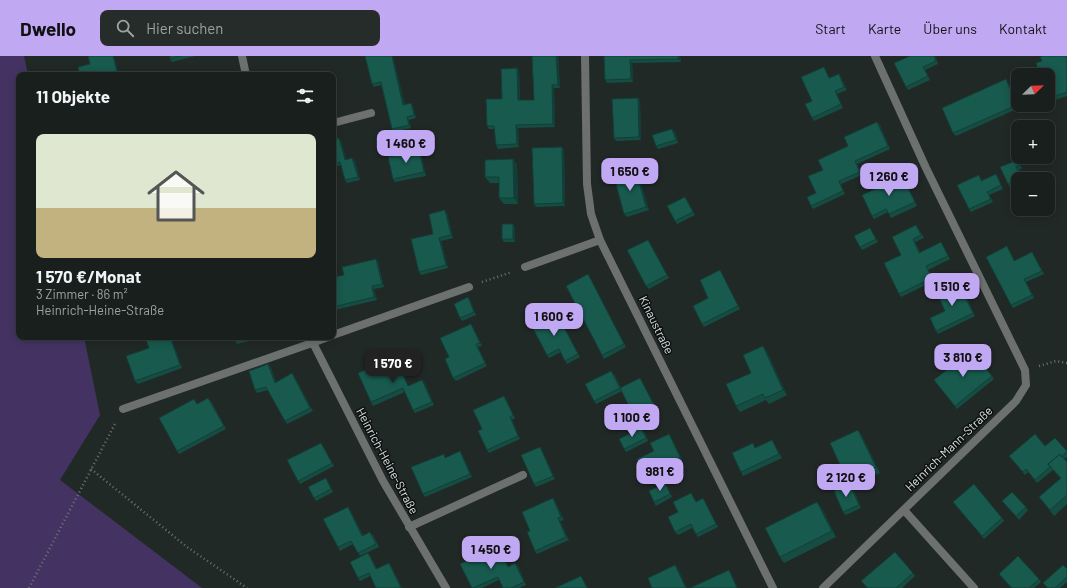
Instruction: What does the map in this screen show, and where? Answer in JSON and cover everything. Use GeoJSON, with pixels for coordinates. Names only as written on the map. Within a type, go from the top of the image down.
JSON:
{"type":"FeatureCollection","features":[{"type":"Feature","properties":{"kind":"street"},"geometry":{"type":"LineString","coordinates":[[242,56],[245,72]]}},
{"type":"Feature","properties":{"kind":"street","name":"Kinaustraße"},"geometry":{"type":"LineString","coordinates":[[586,56],[587,184],[591,214],[600,240],[773,588]]}},
{"type":"Feature","properties":{"kind":"street"},"geometry":{"type":"LineString","coordinates":[[875,56],[926,168],[1025,370]]}},
{"type":"Feature","properties":{"kind":"street"},"geometry":{"type":"LineString","coordinates":[[336,122],[371,113]]}},
{"type":"Feature","properties":{"kind":"street"},"geometry":{"type":"LineString","coordinates":[[525,267],[600,240]]}},
{"type":"Feature","properties":{"kind":"street"},"geometry":{"type":"LineString","coordinates":[[336,334],[469,287]]}},
{"type":"Feature","properties":{"kind":"street"},"geometry":{"type":"LineString","coordinates":[[123,409],[311,340]]}},
{"type":"Feature","properties":{"kind":"street","name":"Heinrich-Heine-Straße"},"geometry":{"type":"LineString","coordinates":[[311,340],[383,481],[446,588]]}},
{"type":"Feature","properties":{"kind":"street","name":"Heinrich-Mann-Straße"},"geometry":{"type":"LineString","coordinates":[[823,588],[1016,401],[1026,385],[1025,370]]}},
{"type":"Feature","properties":{"kind":"street"},"geometry":{"type":"LineString","coordinates":[[409,527],[524,475]]}},
{"type":"Feature","properties":{"kind":"street"},"geometry":{"type":"LineString","coordinates":[[904,510],[974,588]]}},
{"type":"Feature","properties":{"kind":"path"},"geometry":{"type":"LineString","coordinates":[[469,287],[525,267]]}},
{"type":"Feature","properties":{"kind":"path"},"geometry":{"type":"LineString","coordinates":[[1025,370],[1056,361],[1067,363]]}},
{"type":"Feature","properties":{"kind":"path"},"geometry":{"type":"LineString","coordinates":[[29,588],[123,409]]}},
{"type":"Feature","properties":{"kind":"path"},"geometry":{"type":"LineString","coordinates":[[91,469],[187,547],[247,588]]}},
{"type":"Feature","properties":{"kind":"shaded area"},"geometry":{"type":"Polygon","coordinates":[[[0,56],[24,56],[27,72],[16,72],[16,340],[85,340],[100,415],[60,480],[202,588],[0,588],[0,56]]]}},
{"type":"Feature","properties":{"kind":"building"},"geometry":{"type":"Polygon","coordinates":[[[88,56],[113,56],[117,72],[79,72],[78,67],[90,64],[88,56]]]}},
{"type":"Feature","properties":{"kind":"building"},"geometry":{"type":"Polygon","coordinates":[[[170,56],[181,56],[170,59],[170,56]]]}},
{"type":"Feature","properties":{"kind":"building"},"geometry":{"type":"Polygon","coordinates":[[[365,56],[392,56],[403,105],[411,103],[414,115],[407,117],[409,125],[392,129],[381,82],[372,84],[365,56]]]}},
{"type":"Feature","properties":{"kind":"building"},"geometry":{"type":"Polygon","coordinates":[[[532,56],[556,56],[558,85],[552,85],[553,124],[516,125],[517,144],[496,145],[494,126],[487,126],[486,99],[502,99],[501,69],[517,68],[518,100],[534,100],[532,56]]]}},
{"type":"Feature","properties":{"kind":"building"},"geometry":{"type":"Polygon","coordinates":[[[604,56],[678,56],[678,59],[630,60],[631,79],[605,80],[604,56]]]}},
{"type":"Feature","properties":{"kind":"building"},"geometry":{"type":"Polygon","coordinates":[[[910,56],[934,56],[936,61],[923,67],[928,76],[906,87],[894,63],[910,56]]]}},
{"type":"Feature","properties":{"kind":"building"},"geometry":{"type":"Polygon","coordinates":[[[1067,56],[1067,92],[1055,96],[1055,68],[1038,68],[1036,63],[1042,61],[1040,57],[1067,56]]]}},
{"type":"Feature","properties":{"kind":"building"},"geometry":{"type":"Polygon","coordinates":[[[824,67],[829,78],[839,74],[844,87],[835,91],[841,104],[812,118],[805,104],[812,101],[801,77],[824,67]]]}},
{"type":"Feature","properties":{"kind":"building"},"geometry":{"type":"Polygon","coordinates":[[[1006,79],[1011,91],[1011,108],[953,133],[942,108],[1006,79]]]}},
{"type":"Feature","properties":{"kind":"building"},"geometry":{"type":"Polygon","coordinates":[[[638,98],[639,137],[614,138],[612,99],[638,98]]]}},
{"type":"Feature","properties":{"kind":"building"},"geometry":{"type":"Polygon","coordinates":[[[877,122],[888,146],[855,161],[860,172],[839,181],[843,191],[811,206],[807,197],[816,193],[808,176],[823,170],[818,160],[848,146],[844,137],[877,122]]]}},
{"type":"Feature","properties":{"kind":"building"},"geometry":{"type":"Polygon","coordinates":[[[672,129],[676,140],[656,146],[652,135],[672,129]]]}},
{"type":"Feature","properties":{"kind":"building"},"geometry":{"type":"Polygon","coordinates":[[[336,138],[339,138],[345,160],[352,158],[358,177],[345,180],[340,162],[336,163],[336,138]]]}},
{"type":"Feature","properties":{"kind":"building"},"geometry":{"type":"Polygon","coordinates":[[[562,147],[563,203],[534,204],[532,148],[562,147]]]}},
{"type":"Feature","properties":{"kind":"building"},"geometry":{"type":"Polygon","coordinates":[[[419,150],[424,172],[393,179],[388,157],[419,150]]]}},
{"type":"Feature","properties":{"kind":"building"},"geometry":{"type":"Polygon","coordinates":[[[513,159],[514,198],[499,198],[499,177],[485,177],[485,160],[513,159]]]}},
{"type":"Feature","properties":{"kind":"building"},"geometry":{"type":"Polygon","coordinates":[[[1011,162],[1011,164],[1020,165],[1016,167],[1019,172],[1011,172],[1011,182],[1008,184],[1000,167],[1011,162]]]}},
{"type":"Feature","properties":{"kind":"building"},"geometry":{"type":"Polygon","coordinates":[[[636,171],[646,207],[624,214],[614,177],[636,171]]]}},
{"type":"Feature","properties":{"kind":"building"},"geometry":{"type":"Polygon","coordinates":[[[996,174],[1001,185],[987,192],[991,199],[969,209],[957,185],[979,175],[981,181],[996,174]]]}},
{"type":"Feature","properties":{"kind":"building"},"geometry":{"type":"Polygon","coordinates":[[[902,176],[915,202],[889,214],[886,209],[872,216],[862,195],[902,176]]]}},
{"type":"Feature","properties":{"kind":"building"},"geometry":{"type":"Polygon","coordinates":[[[685,197],[693,212],[675,221],[667,206],[685,197]]]}},
{"type":"Feature","properties":{"kind":"building"},"geometry":{"type":"Polygon","coordinates":[[[445,210],[451,235],[439,238],[446,265],[419,272],[411,239],[433,234],[429,214],[445,210]]]}},
{"type":"Feature","properties":{"kind":"building"},"geometry":{"type":"Polygon","coordinates":[[[502,224],[513,224],[513,239],[502,239],[502,224]]]}},
{"type":"Feature","properties":{"kind":"building"},"geometry":{"type":"Polygon","coordinates":[[[916,225],[921,235],[913,239],[919,253],[941,242],[948,256],[926,266],[932,278],[899,294],[884,263],[901,255],[892,237],[916,225]]]}},
{"type":"Feature","properties":{"kind":"building"},"geometry":{"type":"Polygon","coordinates":[[[870,228],[876,239],[860,247],[854,236],[870,228]]]}},
{"type":"Feature","properties":{"kind":"building"},"geometry":{"type":"Polygon","coordinates":[[[648,240],[667,275],[646,286],[627,250],[648,240]]]}},
{"type":"Feature","properties":{"kind":"building"},"geometry":{"type":"Polygon","coordinates":[[[1007,246],[1014,261],[1032,252],[1042,271],[1024,279],[1032,295],[1011,305],[986,257],[1007,246]]]}},
{"type":"Feature","properties":{"kind":"building"},"geometry":{"type":"Polygon","coordinates":[[[376,259],[382,284],[372,286],[374,297],[336,306],[336,276],[344,275],[342,267],[376,259]]]}},
{"type":"Feature","properties":{"kind":"building"},"geometry":{"type":"Polygon","coordinates":[[[720,270],[738,306],[702,324],[693,306],[708,298],[700,280],[720,270]]]}},
{"type":"Feature","properties":{"kind":"building"},"geometry":{"type":"Polygon","coordinates":[[[588,274],[624,344],[602,355],[566,286],[588,274]]]}},
{"type":"Feature","properties":{"kind":"building"},"geometry":{"type":"Polygon","coordinates":[[[958,283],[973,313],[936,331],[930,318],[945,311],[937,293],[958,283]]]}},
{"type":"Feature","properties":{"kind":"building"},"geometry":{"type":"Polygon","coordinates":[[[468,297],[474,312],[460,318],[454,304],[468,297]]]}},
{"type":"Feature","properties":{"kind":"building"},"geometry":{"type":"Polygon","coordinates":[[[556,312],[578,354],[565,361],[559,349],[547,355],[531,325],[556,312]]]}},
{"type":"Feature","properties":{"kind":"building"},"geometry":{"type":"Polygon","coordinates":[[[471,324],[480,343],[476,344],[485,363],[453,378],[445,359],[449,357],[440,338],[471,324]]]}},
{"type":"Feature","properties":{"kind":"building"},"geometry":{"type":"Polygon","coordinates":[[[146,340],[171,340],[180,365],[135,381],[126,356],[149,348],[146,340]]]}},
{"type":"Feature","properties":{"kind":"building"},"geometry":{"type":"Polygon","coordinates":[[[763,346],[783,390],[765,398],[763,394],[736,406],[726,384],[751,373],[743,355],[763,346]]]}},
{"type":"Feature","properties":{"kind":"building"},"geometry":{"type":"Polygon","coordinates":[[[971,350],[992,376],[955,406],[934,380],[971,350]]]}},
{"type":"Feature","properties":{"kind":"building"},"geometry":{"type":"Polygon","coordinates":[[[395,357],[408,386],[422,380],[432,402],[413,410],[403,388],[371,402],[358,373],[395,357]]]}},
{"type":"Feature","properties":{"kind":"building"},"geometry":{"type":"Polygon","coordinates":[[[268,364],[275,383],[292,373],[310,408],[285,421],[266,387],[255,390],[249,371],[268,364]]]}},
{"type":"Feature","properties":{"kind":"building"},"geometry":{"type":"Polygon","coordinates":[[[611,371],[620,388],[594,401],[585,384],[611,371]]]}},
{"type":"Feature","properties":{"kind":"building"},"geometry":{"type":"Polygon","coordinates":[[[640,378],[654,405],[620,422],[616,413],[629,406],[620,388],[640,378]]]}},
{"type":"Feature","properties":{"kind":"building"},"geometry":{"type":"Polygon","coordinates":[[[504,396],[513,415],[510,417],[518,436],[487,450],[478,431],[482,429],[473,410],[504,396]]]}},
{"type":"Feature","properties":{"kind":"building"},"geometry":{"type":"Polygon","coordinates":[[[208,398],[224,426],[177,451],[159,418],[194,399],[197,404],[208,398]]]}},
{"type":"Feature","properties":{"kind":"building"},"geometry":{"type":"Polygon","coordinates":[[[641,428],[646,438],[624,449],[619,439],[641,428]]]}},
{"type":"Feature","properties":{"kind":"building"},"geometry":{"type":"Polygon","coordinates":[[[858,430],[876,467],[847,480],[830,443],[858,430]]]}},
{"type":"Feature","properties":{"kind":"building"},"geometry":{"type":"Polygon","coordinates":[[[669,434],[680,457],[645,474],[637,459],[654,451],[650,443],[669,434]]]}},
{"type":"Feature","properties":{"kind":"building"},"geometry":{"type":"Polygon","coordinates":[[[1035,434],[1045,446],[1055,438],[1067,451],[1062,457],[1060,454],[1048,464],[1050,467],[1035,480],[1026,469],[1023,472],[1009,456],[1035,434]]]}},
{"type":"Feature","properties":{"kind":"building"},"geometry":{"type":"Polygon","coordinates":[[[772,440],[779,454],[741,472],[732,453],[753,443],[755,448],[772,440]]]}},
{"type":"Feature","properties":{"kind":"building"},"geometry":{"type":"Polygon","coordinates":[[[321,443],[332,463],[298,481],[287,460],[321,443]]]}},
{"type":"Feature","properties":{"kind":"building"},"geometry":{"type":"Polygon","coordinates":[[[540,447],[553,476],[534,484],[521,455],[540,447]]]}},
{"type":"Feature","properties":{"kind":"building"},"geometry":{"type":"Polygon","coordinates":[[[460,451],[470,474],[423,494],[411,467],[444,454],[445,458],[460,451]]]}},
{"type":"Feature","properties":{"kind":"building"},"geometry":{"type":"Polygon","coordinates":[[[1060,454],[1067,462],[1067,495],[1050,510],[1039,497],[1061,478],[1048,464],[1060,454]]]}},
{"type":"Feature","properties":{"kind":"building"},"geometry":{"type":"Polygon","coordinates":[[[326,478],[331,489],[314,498],[308,487],[326,478]]]}},
{"type":"Feature","properties":{"kind":"building"},"geometry":{"type":"Polygon","coordinates":[[[665,483],[670,494],[654,502],[649,491],[665,483]]]}},
{"type":"Feature","properties":{"kind":"building"},"geometry":{"type":"Polygon","coordinates":[[[849,483],[859,505],[843,512],[834,491],[849,483]]]}},
{"type":"Feature","properties":{"kind":"building"},"geometry":{"type":"Polygon","coordinates":[[[974,484],[1002,518],[982,536],[953,502],[974,484]]]}},
{"type":"Feature","properties":{"kind":"building"},"geometry":{"type":"Polygon","coordinates":[[[1012,492],[1026,507],[1016,516],[1002,501],[1012,492]]]}},
{"type":"Feature","properties":{"kind":"building"},"geometry":{"type":"Polygon","coordinates":[[[691,493],[696,502],[703,498],[716,524],[696,534],[691,524],[675,532],[668,517],[678,512],[673,502],[691,493]]]}},
{"type":"Feature","properties":{"kind":"building"},"geometry":{"type":"Polygon","coordinates":[[[553,498],[561,517],[558,518],[566,537],[535,551],[527,532],[530,531],[522,512],[553,498]]]}},
{"type":"Feature","properties":{"kind":"building"},"geometry":{"type":"Polygon","coordinates":[[[817,502],[832,531],[780,557],[765,528],[817,502]]]}},
{"type":"Feature","properties":{"kind":"building"},"geometry":{"type":"Polygon","coordinates":[[[348,507],[362,536],[370,532],[376,544],[358,553],[351,541],[338,547],[323,519],[348,507]]]}},
{"type":"Feature","properties":{"kind":"building"},"geometry":{"type":"Polygon","coordinates":[[[498,546],[508,567],[515,563],[524,582],[511,588],[503,588],[498,577],[472,588],[460,564],[498,546]]]}},
{"type":"Feature","properties":{"kind":"building"},"geometry":{"type":"Polygon","coordinates":[[[895,552],[913,573],[896,588],[868,588],[861,581],[895,552]]]}},
{"type":"Feature","properties":{"kind":"building"},"geometry":{"type":"Polygon","coordinates":[[[368,553],[376,569],[389,563],[401,588],[376,588],[369,573],[358,578],[350,562],[368,553]]]}},
{"type":"Feature","properties":{"kind":"building"},"geometry":{"type":"Polygon","coordinates":[[[1018,556],[1039,579],[1029,588],[1012,588],[999,574],[1018,556]]]}},
{"type":"Feature","properties":{"kind":"building"},"geometry":{"type":"Polygon","coordinates":[[[675,565],[686,588],[652,588],[648,578],[675,565]]]}},
{"type":"Feature","properties":{"kind":"building"},"geometry":{"type":"Polygon","coordinates":[[[1063,565],[1067,569],[1067,577],[1055,588],[1048,588],[1043,583],[1063,565]]]}},
{"type":"Feature","properties":{"kind":"building"},"geometry":{"type":"Polygon","coordinates":[[[729,570],[737,588],[690,588],[729,570]]]}},
{"type":"Feature","properties":{"kind":"building"},"geometry":{"type":"Polygon","coordinates":[[[581,576],[587,588],[555,588],[581,576]]]}}]}
